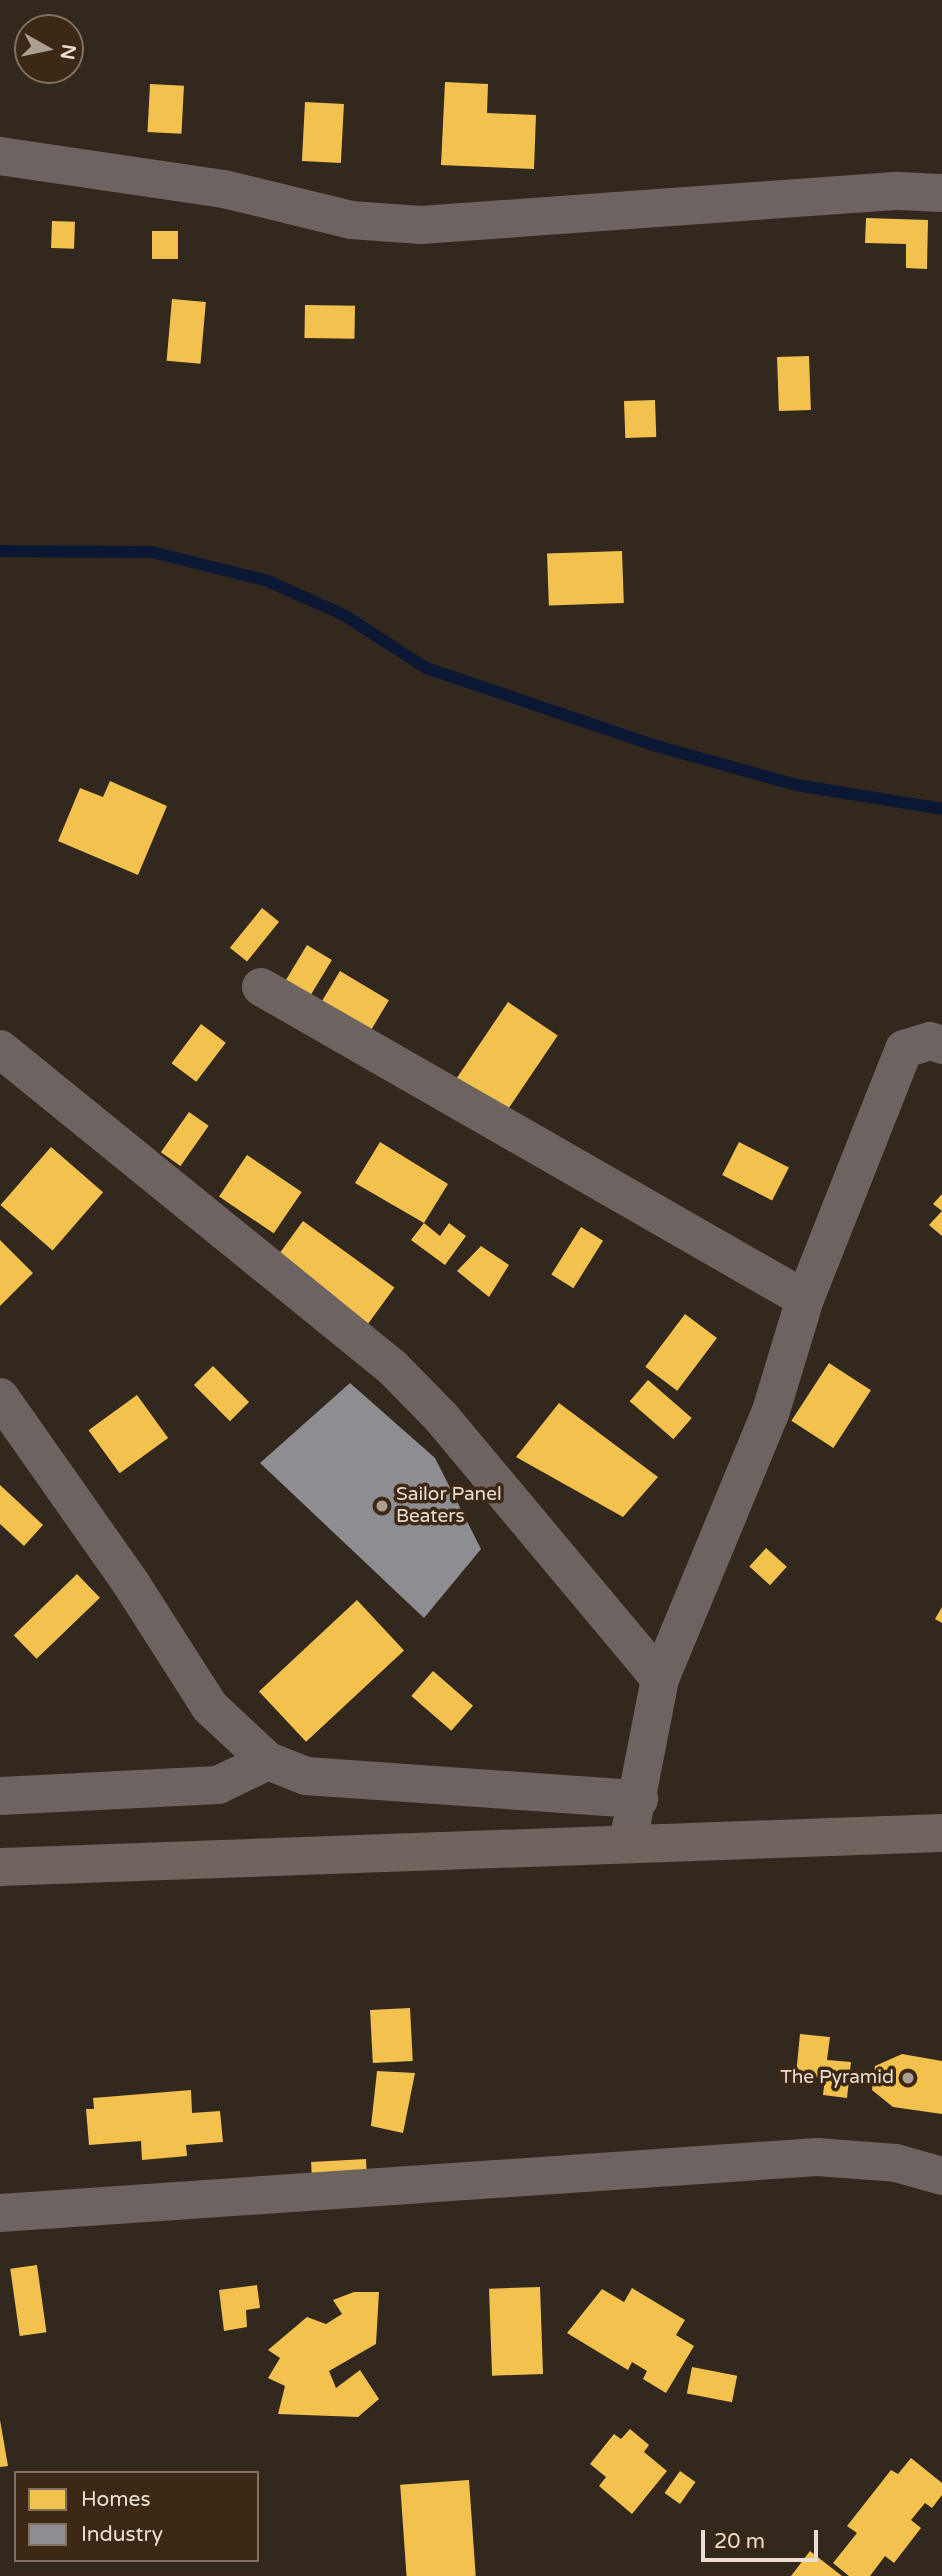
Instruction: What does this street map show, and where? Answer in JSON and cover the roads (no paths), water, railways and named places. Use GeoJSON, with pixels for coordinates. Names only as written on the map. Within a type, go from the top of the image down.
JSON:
{"type":"FeatureCollection","features":[{"type":"Feature","properties":{"kind":"main road"},"geometry":{"type":"LineString","coordinates":[[0,1867],[628,1842],[942,1833]]}},
{"type":"Feature","properties":{"kind":"street"},"geometry":{"type":"LineString","coordinates":[[0,156],[224,189],[351,220],[421,225],[898,191],[942,193]]}},
{"type":"Feature","properties":{"kind":"street"},"geometry":{"type":"LineString","coordinates":[[261,987],[805,1299]]}},
{"type":"Feature","properties":{"kind":"street"},"geometry":{"type":"LineString","coordinates":[[628,1842],[639,1799],[660,1679],[770,1414],[805,1299],[904,1049],[930,1041],[942,1045]]}},
{"type":"Feature","properties":{"kind":"street"},"geometry":{"type":"LineString","coordinates":[[0,1049],[392,1367],[441,1417],[660,1679]]}},
{"type":"Feature","properties":{"kind":"street"},"geometry":{"type":"LineString","coordinates":[[0,1397],[210,1707],[268,1761],[306,1776],[639,1799]]}},
{"type":"Feature","properties":{"kind":"street"},"geometry":{"type":"LineString","coordinates":[[0,1796],[218,1785],[268,1761]]}},
{"type":"Feature","properties":{"kind":"street"},"geometry":{"type":"LineString","coordinates":[[0,2213],[817,2157],[896,2162],[942,2176]]}},
{"type":"Feature","properties":{"kind":"waterway"},"geometry":{"type":"LineString","coordinates":[[0,551],[152,552],[268,581],[344,615],[426,668],[653,745],[796,785],[942,809]]}},
{"type":"Feature","properties":{"kind":"place","name":"Sailor Panel Beaters"},"geometry":{"type":"Point","coordinates":[382,1506]}},
{"type":"Feature","properties":{"kind":"place","name":"The Pyramid"},"geometry":{"type":"Point","coordinates":[908,2078]}}]}
